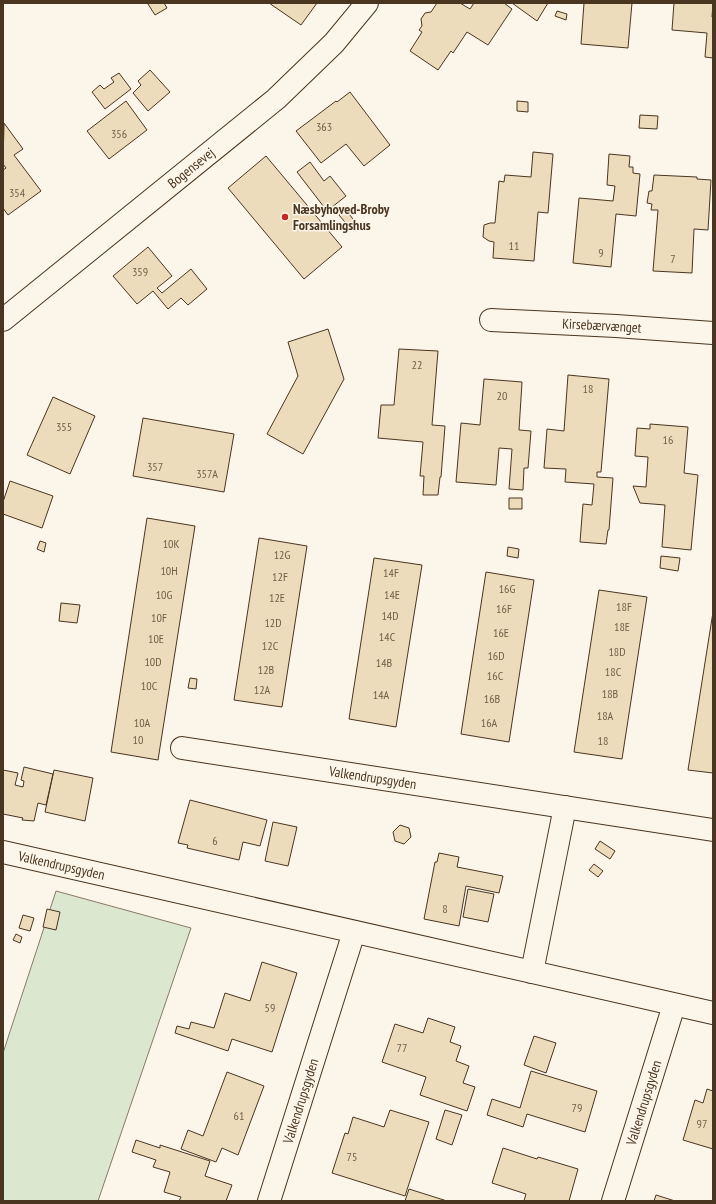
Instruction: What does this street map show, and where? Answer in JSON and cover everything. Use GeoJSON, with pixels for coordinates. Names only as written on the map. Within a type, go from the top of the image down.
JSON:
{"type":"FeatureCollection","features":[{"type":"Feature","properties":{"kind":"street","name":"Bogensevej"},"geometry":{"type":"LineString","coordinates":[[3,320],[276,99],[334,43],[367,3]]}},
{"type":"Feature","properties":{"kind":"street","name":"Kirsebærvænget"},"geometry":{"type":"LineString","coordinates":[[491,320],[616,326],[713,333]]}},
{"type":"Feature","properties":{"kind":"street","name":"Valkendrupsgyden"},"geometry":{"type":"LineString","coordinates":[[182,748],[713,830]]}},
{"type":"Feature","properties":{"kind":"street"},"geometry":{"type":"LineString","coordinates":[[532,972],[565,807]]}},
{"type":"Feature","properties":{"kind":"street","name":"Valkendrupsgyden"},"geometry":{"type":"LineString","coordinates":[[3,852],[713,1013]]}},
{"type":"Feature","properties":{"kind":"street","name":"Valkendrupsgyden"},"geometry":{"type":"LineString","coordinates":[[269,1201],[354,932]]}},
{"type":"Feature","properties":{"kind":"street","name":"Valkendrupsgyden"},"geometry":{"type":"LineString","coordinates":[[613,1201],[674,1005]]}},
{"type":"Feature","properties":{"kind":"green space"},"geometry":{"type":"Polygon","coordinates":[[[56,891],[191,928],[98,1201],[3,1201],[3,1053],[56,891]]]}},
{"type":"Feature","properties":{"kind":"building"},"geometry":{"type":"Polygon","coordinates":[[[164,3],[167,8],[155,15],[148,4],[164,3]]]}},
{"type":"Feature","properties":{"kind":"building"},"geometry":{"type":"Polygon","coordinates":[[[269,3],[317,3],[301,25],[269,3]]]}},
{"type":"Feature","properties":{"kind":"building"},"geometry":{"type":"Polygon","coordinates":[[[437,3],[460,3],[470,9],[474,3],[504,3],[512,9],[488,45],[467,32],[453,53],[451,51],[438,70],[410,51],[422,32],[419,30],[422,26],[421,19],[425,13],[431,12],[437,3]]]}},
{"type":"Feature","properties":{"kind":"building"},"geometry":{"type":"Polygon","coordinates":[[[512,3],[548,3],[537,21],[512,3]]]}},
{"type":"Feature","properties":{"kind":"building"},"geometry":{"type":"Polygon","coordinates":[[[584,3],[632,3],[628,48],[581,44],[584,3]]]}},
{"type":"Feature","properties":{"kind":"building"},"geometry":{"type":"Polygon","coordinates":[[[674,3],[713,3],[713,58],[705,57],[707,33],[672,30],[674,3]]]}},
{"type":"Feature","properties":{"kind":"building"},"geometry":{"type":"Polygon","coordinates":[[[557,11],[567,14],[566,20],[555,16],[557,11]]]}},
{"type":"Feature","properties":{"kind":"building"},"geometry":{"type":"Polygon","coordinates":[[[150,70],[170,92],[148,111],[133,93],[141,85],[138,81],[150,70]]]}},
{"type":"Feature","properties":{"kind":"building"},"geometry":{"type":"Polygon","coordinates":[[[119,73],[131,89],[105,109],[92,92],[100,85],[104,89],[114,82],[111,78],[119,73]]]}},
{"type":"Feature","properties":{"kind":"building"},"geometry":{"type":"Polygon","coordinates":[[[350,92],[390,145],[364,166],[346,144],[321,163],[296,131],[350,92]]]}},
{"type":"Feature","properties":{"kind":"building"},"geometry":{"type":"Polygon","coordinates":[[[126,101],[147,130],[109,159],[87,131],[126,101]]]}},
{"type":"Feature","properties":{"kind":"building"},"geometry":{"type":"Polygon","coordinates":[[[517,101],[528,102],[528,112],[517,111],[517,101]]]}},
{"type":"Feature","properties":{"kind":"building"},"geometry":{"type":"Polygon","coordinates":[[[640,115],[658,116],[657,129],[639,128],[640,115]]]}},
{"type":"Feature","properties":{"kind":"building"},"geometry":{"type":"Polygon","coordinates":[[[4,123],[23,149],[14,155],[41,191],[8,215],[3,208],[3,170],[6,168],[3,164],[4,123]]]}},
{"type":"Feature","properties":{"kind":"building"},"geometry":{"type":"Polygon","coordinates":[[[533,152],[553,154],[548,213],[538,212],[534,261],[493,258],[494,242],[483,237],[484,225],[495,223],[499,181],[504,182],[505,175],[531,177],[533,152]]]}},
{"type":"Feature","properties":{"kind":"building"},"geometry":{"type":"Polygon","coordinates":[[[609,154],[630,156],[629,167],[633,167],[633,173],[640,174],[636,216],[616,214],[611,267],[573,263],[579,198],[613,201],[615,186],[607,185],[609,154]]]}},
{"type":"Feature","properties":{"kind":"building","name":"Næsbyhoved-Broby Forsamlingshus"},"geometry":{"type":"Polygon","coordinates":[[[266,156],[342,247],[304,279],[228,188],[266,156]]]}},
{"type":"Feature","properties":{"kind":"building"},"geometry":{"type":"Polygon","coordinates":[[[310,162],[324,181],[330,176],[346,196],[327,211],[297,172],[310,162]]]}},
{"type":"Feature","properties":{"kind":"building"},"geometry":{"type":"Polygon","coordinates":[[[654,175],[697,177],[697,179],[711,180],[708,230],[694,229],[692,273],[653,271],[658,210],[651,210],[652,204],[647,203],[649,191],[652,191],[654,175]]]}},
{"type":"Feature","properties":{"kind":"building"},"geometry":{"type":"Polygon","coordinates":[[[346,210],[356,223],[350,228],[339,215],[346,210]]]}},
{"type":"Feature","properties":{"kind":"building"},"geometry":{"type":"Polygon","coordinates":[[[148,247],[172,276],[157,288],[162,293],[191,269],[207,289],[188,305],[181,298],[168,309],[153,291],[137,304],[113,276],[148,247]]]}},
{"type":"Feature","properties":{"kind":"building"},"geometry":{"type":"Polygon","coordinates":[[[328,329],[344,379],[303,454],[267,434],[298,376],[288,342],[328,329]]]}},
{"type":"Feature","properties":{"kind":"building"},"geometry":{"type":"Polygon","coordinates":[[[399,349],[438,351],[432,425],[445,426],[438,495],[423,495],[424,476],[420,476],[423,442],[378,438],[381,405],[394,405],[399,349]]]}},
{"type":"Feature","properties":{"kind":"building"},"geometry":{"type":"Polygon","coordinates":[[[568,375],[609,379],[601,472],[597,472],[597,477],[613,478],[609,530],[606,544],[580,542],[583,504],[592,505],[594,484],[565,482],[566,469],[544,468],[547,429],[564,431],[568,375]]]}},
{"type":"Feature","properties":{"kind":"building"},"geometry":{"type":"Polygon","coordinates":[[[484,379],[522,382],[519,430],[531,431],[528,468],[524,468],[523,490],[509,489],[512,449],[499,448],[496,485],[456,482],[461,423],[480,425],[484,379]]]}},
{"type":"Feature","properties":{"kind":"building"},"geometry":{"type":"Polygon","coordinates":[[[53,397],[95,416],[70,474],[27,455],[53,397]]]}},
{"type":"Feature","properties":{"kind":"building"},"geometry":{"type":"Polygon","coordinates":[[[143,418],[234,434],[224,492],[133,476],[143,418]]]}},
{"type":"Feature","properties":{"kind":"building"},"geometry":{"type":"Polygon","coordinates":[[[650,424],[688,427],[684,473],[698,475],[691,550],[662,547],[665,505],[640,503],[633,486],[646,487],[648,457],[635,456],[637,428],[650,429],[650,424]]]}},
{"type":"Feature","properties":{"kind":"building"},"geometry":{"type":"Polygon","coordinates":[[[10,481],[53,496],[42,528],[3,514],[3,502],[10,481]]]}},
{"type":"Feature","properties":{"kind":"building"},"geometry":{"type":"Polygon","coordinates":[[[509,498],[522,498],[522,509],[509,509],[509,498]]]}},
{"type":"Feature","properties":{"kind":"building"},"geometry":{"type":"Polygon","coordinates":[[[147,518],[195,526],[158,760],[111,752],[147,518]]]}},
{"type":"Feature","properties":{"kind":"building"},"geometry":{"type":"Polygon","coordinates":[[[259,538],[307,546],[282,707],[234,700],[259,538]]]}},
{"type":"Feature","properties":{"kind":"building"},"geometry":{"type":"Polygon","coordinates":[[[40,541],[46,543],[44,552],[37,549],[40,541]]]}},
{"type":"Feature","properties":{"kind":"building"},"geometry":{"type":"Polygon","coordinates":[[[508,547],[519,549],[518,558],[507,556],[508,547]]]}},
{"type":"Feature","properties":{"kind":"building"},"geometry":{"type":"Polygon","coordinates":[[[661,556],[680,558],[678,571],[660,568],[661,556]]]}},
{"type":"Feature","properties":{"kind":"building"},"geometry":{"type":"Polygon","coordinates":[[[374,558],[422,565],[396,727],[349,719],[374,558]]]}},
{"type":"Feature","properties":{"kind":"building"},"geometry":{"type":"Polygon","coordinates":[[[486,572],[534,580],[509,742],[461,734],[486,572]]]}},
{"type":"Feature","properties":{"kind":"building"},"geometry":{"type":"Polygon","coordinates":[[[599,590],[647,597],[622,759],[574,752],[599,590]]]}},
{"type":"Feature","properties":{"kind":"building"},"geometry":{"type":"Polygon","coordinates":[[[61,603],[80,605],[77,623],[59,621],[61,603]]]}},
{"type":"Feature","properties":{"kind":"building"},"geometry":{"type":"Polygon","coordinates":[[[713,612],[713,773],[688,770],[713,612]]]}},
{"type":"Feature","properties":{"kind":"building"},"geometry":{"type":"Polygon","coordinates":[[[190,678],[197,679],[196,689],[188,688],[190,678]]]}},
{"type":"Feature","properties":{"kind":"building"},"geometry":{"type":"Polygon","coordinates":[[[24,767],[53,774],[46,805],[38,803],[34,821],[22,820],[23,818],[3,814],[3,770],[18,773],[15,785],[23,787],[24,781],[21,780],[24,767]]]}},
{"type":"Feature","properties":{"kind":"building"},"geometry":{"type":"Polygon","coordinates":[[[54,770],[93,778],[85,821],[45,812],[54,770]]]}},
{"type":"Feature","properties":{"kind":"building"},"geometry":{"type":"Polygon","coordinates":[[[190,800],[267,820],[260,846],[243,842],[239,860],[187,848],[188,845],[178,843],[190,800]]]}},
{"type":"Feature","properties":{"kind":"building"},"geometry":{"type":"Polygon","coordinates":[[[273,822],[297,827],[288,866],[265,861],[273,822]]]}},
{"type":"Feature","properties":{"kind":"building"},"geometry":{"type":"Polygon","coordinates":[[[400,825],[409,828],[411,837],[404,844],[395,841],[393,832],[400,825]]]}},
{"type":"Feature","properties":{"kind":"building"},"geometry":{"type":"Polygon","coordinates":[[[600,841],[615,851],[610,859],[595,849],[600,841]]]}},
{"type":"Feature","properties":{"kind":"building"},"geometry":{"type":"Polygon","coordinates":[[[439,853],[459,857],[457,867],[503,876],[499,893],[466,886],[459,926],[424,919],[435,862],[437,862],[439,853]]]}},
{"type":"Feature","properties":{"kind":"building"},"geometry":{"type":"Polygon","coordinates":[[[594,864],[603,871],[598,877],[589,870],[594,864]]]}},
{"type":"Feature","properties":{"kind":"building"},"geometry":{"type":"Polygon","coordinates":[[[468,889],[494,894],[488,922],[463,917],[468,889]]]}},
{"type":"Feature","properties":{"kind":"building"},"geometry":{"type":"Polygon","coordinates":[[[47,909],[60,912],[56,930],[43,927],[47,909]]]}},
{"type":"Feature","properties":{"kind":"building"},"geometry":{"type":"Polygon","coordinates":[[[23,915],[34,918],[30,931],[19,928],[23,915]]]}},
{"type":"Feature","properties":{"kind":"building"},"geometry":{"type":"Polygon","coordinates":[[[16,934],[22,937],[20,943],[13,940],[16,934]]]}},
{"type":"Feature","properties":{"kind":"building"},"geometry":{"type":"Polygon","coordinates":[[[262,962],[297,973],[272,1052],[232,1039],[228,1051],[175,1033],[177,1026],[189,1029],[191,1022],[214,1028],[225,993],[250,1001],[262,962]]]}},
{"type":"Feature","properties":{"kind":"building"},"geometry":{"type":"Polygon","coordinates":[[[428,1018],[455,1027],[450,1042],[461,1046],[456,1061],[469,1066],[463,1083],[475,1087],[467,1111],[420,1095],[426,1077],[382,1062],[395,1024],[423,1033],[428,1018]]]}},
{"type":"Feature","properties":{"kind":"building"},"geometry":{"type":"Polygon","coordinates":[[[534,1036],[556,1043],[546,1073],[524,1065],[534,1036]]]}},
{"type":"Feature","properties":{"kind":"building"},"geometry":{"type":"Polygon","coordinates":[[[531,1071],[597,1091],[585,1132],[527,1114],[523,1127],[487,1115],[492,1099],[520,1108],[531,1071]]]}},
{"type":"Feature","properties":{"kind":"building"},"geometry":{"type":"Polygon","coordinates":[[[227,1072],[264,1086],[238,1155],[222,1148],[216,1162],[181,1149],[188,1130],[203,1136],[227,1072]]]}},
{"type":"Feature","properties":{"kind":"building"},"geometry":{"type":"Polygon","coordinates":[[[707,1089],[713,1091],[713,1149],[683,1140],[695,1100],[703,1103],[707,1089]]]}},
{"type":"Feature","properties":{"kind":"building"},"geometry":{"type":"Polygon","coordinates":[[[390,1110],[429,1122],[405,1196],[332,1173],[345,1133],[348,1134],[353,1117],[384,1127],[390,1110]]]}},
{"type":"Feature","properties":{"kind":"building"},"geometry":{"type":"Polygon","coordinates":[[[445,1110],[462,1115],[452,1145],[436,1139],[445,1110]]]}},
{"type":"Feature","properties":{"kind":"building"},"geometry":{"type":"Polygon","coordinates":[[[136,1140],[160,1148],[160,1145],[210,1161],[205,1176],[232,1185],[226,1201],[179,1201],[181,1197],[164,1192],[170,1172],[153,1167],[156,1160],[132,1152],[136,1140]]]}},
{"type":"Feature","properties":{"kind":"building"},"geometry":{"type":"Polygon","coordinates":[[[503,1148],[537,1159],[538,1157],[578,1169],[569,1201],[524,1201],[526,1194],[492,1183],[503,1148]]]}},
{"type":"Feature","properties":{"kind":"building"},"geometry":{"type":"Polygon","coordinates":[[[409,1189],[447,1201],[405,1201],[409,1189]]]}},
{"type":"Feature","properties":{"kind":"building"},"geometry":{"type":"Polygon","coordinates":[[[656,1195],[675,1201],[654,1201],[656,1195]]]}},
{"type":"Feature","properties":{"kind":"place","name":"Næsbyhoved-Broby Forsamlingshus"},"geometry":{"type":"Point","coordinates":[285,217]}}]}
